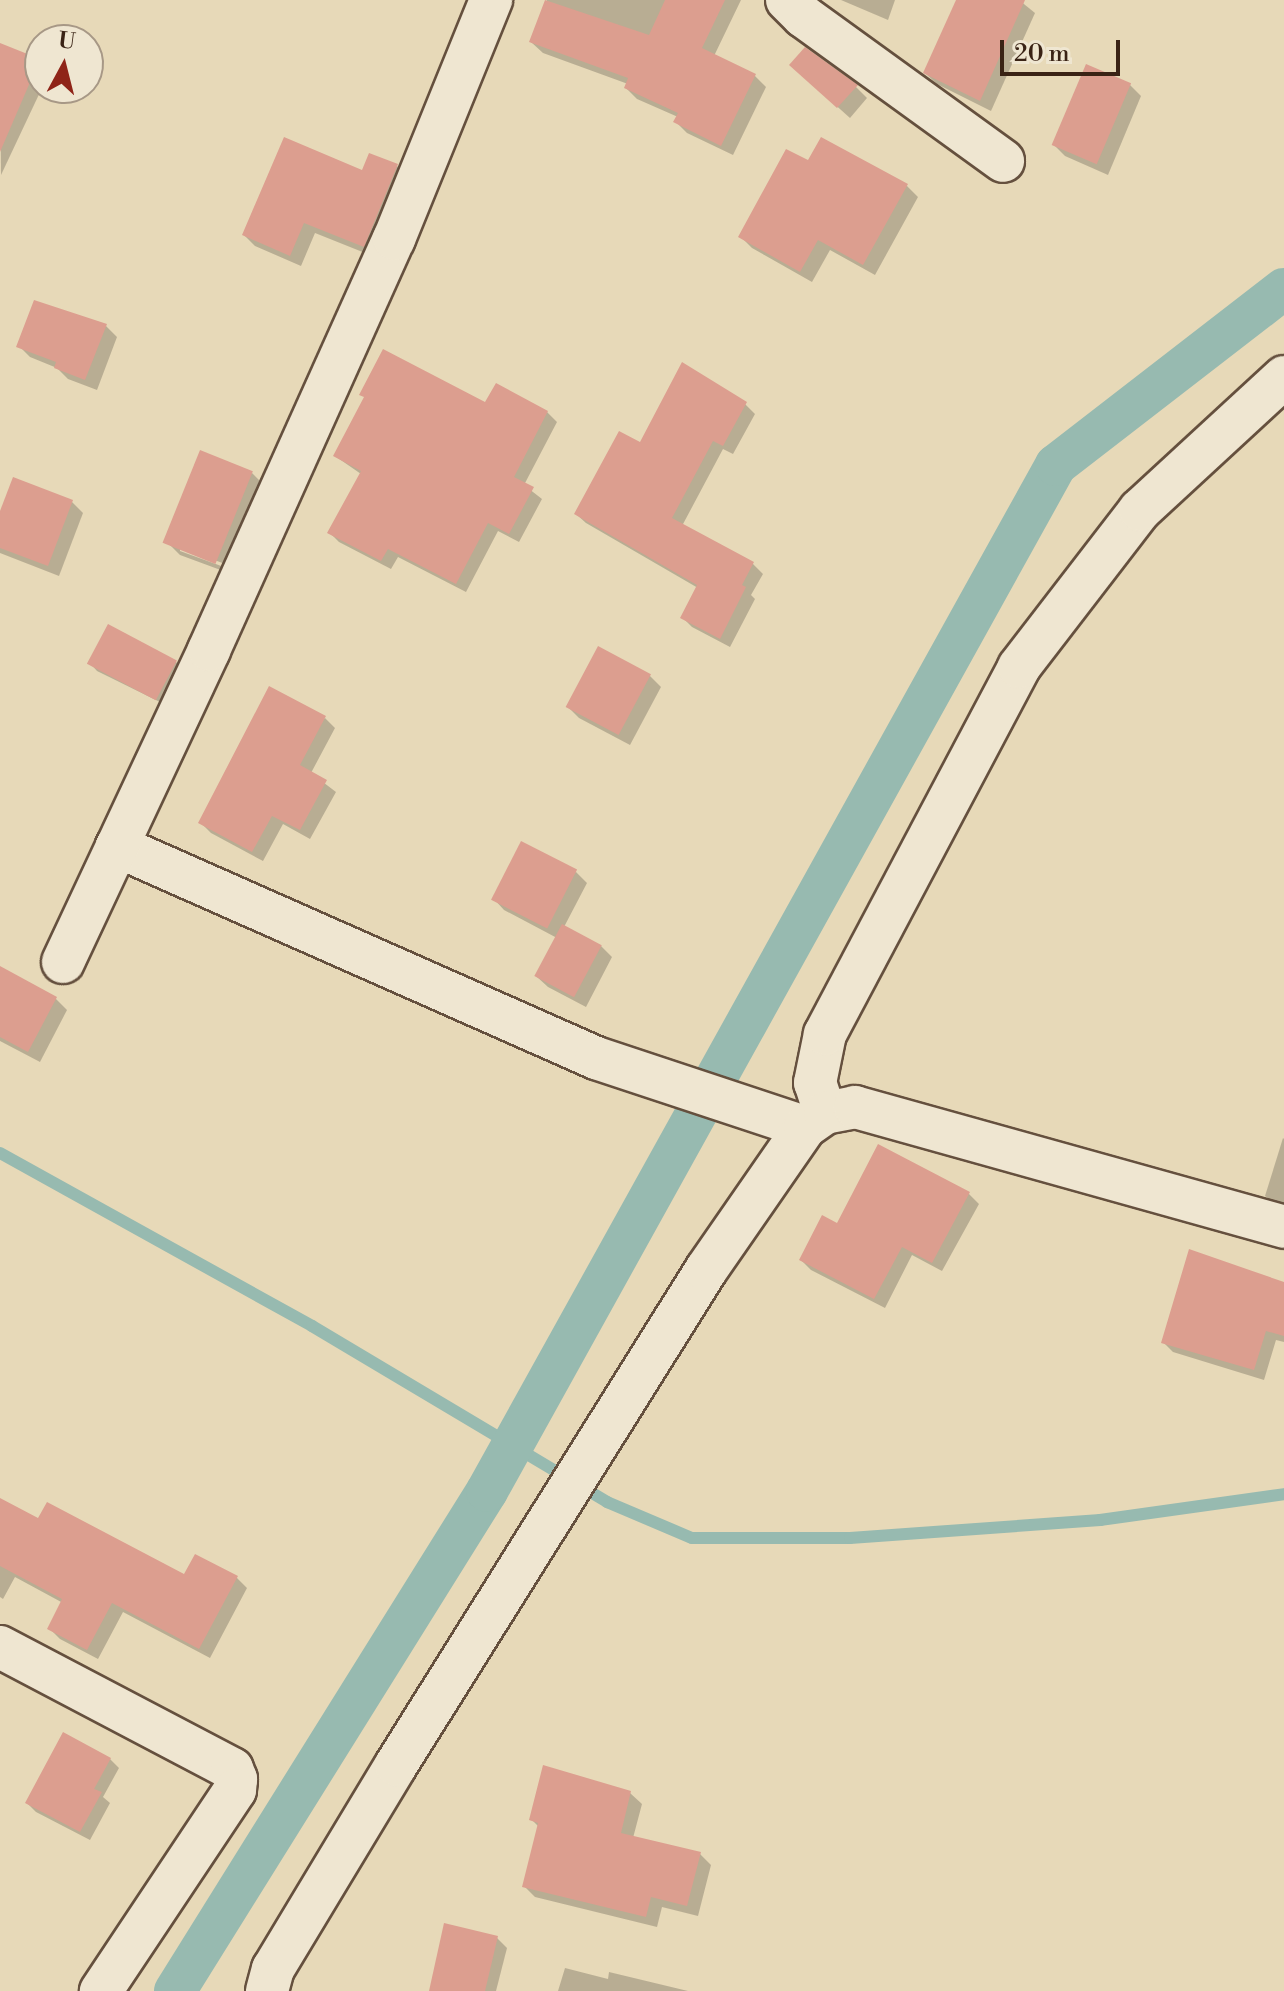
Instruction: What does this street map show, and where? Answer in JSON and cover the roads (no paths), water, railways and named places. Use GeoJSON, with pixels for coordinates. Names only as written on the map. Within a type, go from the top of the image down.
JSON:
{"type":"FeatureCollection","features":[{"type":"Feature","properties":{"kind":"street"},"geometry":{"type":"LineString","coordinates":[[63,962],[394,239],[491,0]]}},
{"type":"Feature","properties":{"kind":"street"},"geometry":{"type":"LineString","coordinates":[[787,0],[803,16],[1003,161]]}},
{"type":"Feature","properties":{"kind":"street"},"geometry":{"type":"LineString","coordinates":[[267,1991],[273,1969],[396,1765],[706,1270],[815,1120],[815,1083],[825,1034],[1019,667],[1140,510],[1284,377]]}},
{"type":"Feature","properties":{"kind":"street"},"geometry":{"type":"LineString","coordinates":[[117,846],[596,1058],[671,1083],[757,1111],[815,1120],[855,1107],[1284,1227]]}},
{"type":"Feature","properties":{"kind":"street"},"geometry":{"type":"LineString","coordinates":[[0,1647],[232,1769],[236,1779],[235,1790],[101,1991]]}},
{"type":"Feature","properties":{"kind":"waterway"},"geometry":{"type":"LineString","coordinates":[[175,1991],[487,1491],[1056,465],[1284,289]]}},
{"type":"Feature","properties":{"kind":"waterway"},"geometry":{"type":"LineString","coordinates":[[0,1153],[312,1326],[607,1502],[692,1538],[850,1538],[1100,1520],[1284,1494]]}}]}
